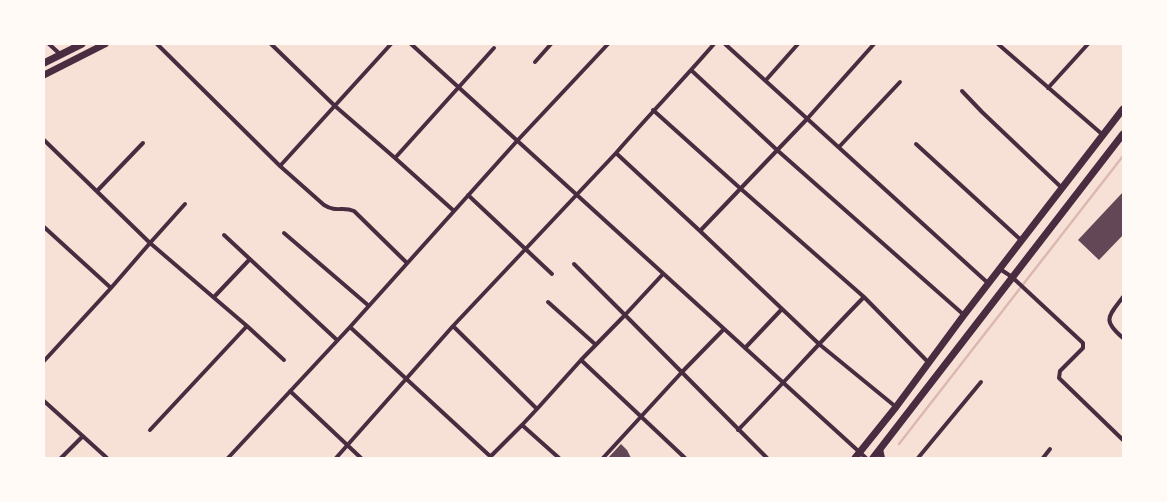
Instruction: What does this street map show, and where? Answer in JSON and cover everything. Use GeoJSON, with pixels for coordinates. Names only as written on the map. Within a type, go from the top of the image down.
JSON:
{"type":"FeatureCollection","features":[{"type":"Feature","properties":{"kind":"main road"},"geometry":{"type":"LineString","coordinates":[[44,64],[82,44]]}},
{"type":"Feature","properties":{"kind":"main road"},"geometry":{"type":"LineString","coordinates":[[44,75],[105,44]]}},
{"type":"Feature","properties":{"kind":"main road"},"geometry":{"type":"LineString","coordinates":[[857,455],[896,407],[928,362],[1123,109]]}},
{"type":"Feature","properties":{"kind":"main road"},"geometry":{"type":"LineString","coordinates":[[873,458],[1123,134]]}},
{"type":"Feature","properties":{"kind":"street"},"geometry":{"type":"LineString","coordinates":[[49,44],[61,55]]}},
{"type":"Feature","properties":{"kind":"street"},"geometry":{"type":"LineString","coordinates":[[157,44],[280,166],[328,208],[350,209],[354,211],[408,263]]}},
{"type":"Feature","properties":{"kind":"street"},"geometry":{"type":"LineString","coordinates":[[271,44],[335,106],[454,211]]}},
{"type":"Feature","properties":{"kind":"street"},"geometry":{"type":"LineString","coordinates":[[280,166],[391,44]]}},
{"type":"Feature","properties":{"kind":"street"},"geometry":{"type":"LineString","coordinates":[[411,44],[784,383],[857,455],[866,458]]}},
{"type":"Feature","properties":{"kind":"street"},"geometry":{"type":"LineString","coordinates":[[535,62],[552,44]]}},
{"type":"Feature","properties":{"kind":"street"},"geometry":{"type":"LineString","coordinates":[[228,458],[350,327],[517,141],[608,44]]}},
{"type":"Feature","properties":{"kind":"street"},"geometry":{"type":"LineString","coordinates":[[336,458],[453,326],[616,153],[653,110],[714,44]]}},
{"type":"Feature","properties":{"kind":"street"},"geometry":{"type":"LineString","coordinates":[[725,44],[989,284]]}},
{"type":"Feature","properties":{"kind":"street"},"geometry":{"type":"LineString","coordinates":[[766,80],[798,44]]}},
{"type":"Feature","properties":{"kind":"street"},"geometry":{"type":"LineString","coordinates":[[700,230],[807,119],[874,44]]}},
{"type":"Feature","properties":{"kind":"street"},"geometry":{"type":"LineString","coordinates":[[998,44],[1103,135]]}},
{"type":"Feature","properties":{"kind":"street"},"geometry":{"type":"LineString","coordinates":[[1048,88],[1088,44]]}},
{"type":"Feature","properties":{"kind":"street"},"geometry":{"type":"LineString","coordinates":[[395,158],[494,48]]}},
{"type":"Feature","properties":{"kind":"street"},"geometry":{"type":"LineString","coordinates":[[691,70],[777,150],[964,315]]}},
{"type":"Feature","properties":{"kind":"street"},"geometry":{"type":"LineString","coordinates":[[839,147],[900,82]]}},
{"type":"Feature","properties":{"kind":"street"},"geometry":{"type":"LineString","coordinates":[[962,91],[982,112],[1063,188]]}},
{"type":"Feature","properties":{"kind":"street"},"geometry":{"type":"LineString","coordinates":[[653,110],[864,297],[928,362]]}},
{"type":"Feature","properties":{"kind":"street"},"geometry":{"type":"LineString","coordinates":[[44,140],[150,243],[214,297],[284,360]]}},
{"type":"Feature","properties":{"kind":"street"},"geometry":{"type":"LineString","coordinates":[[97,191],[143,143]]}},
{"type":"Feature","properties":{"kind":"street"},"geometry":{"type":"LineString","coordinates":[[916,144],[1022,241]]}},
{"type":"Feature","properties":{"kind":"street"},"geometry":{"type":"LineString","coordinates":[[616,153],[700,230],[819,344],[896,407]]}},
{"type":"Feature","properties":{"kind":"street"},"geometry":{"type":"LineString","coordinates":[[468,195],[552,274]]}},
{"type":"Feature","properties":{"kind":"street"},"geometry":{"type":"LineString","coordinates":[[44,361],[185,204]]}},
{"type":"Feature","properties":{"kind":"street"},"geometry":{"type":"LineString","coordinates":[[44,227],[111,288]]}},
{"type":"Feature","properties":{"kind":"street"},"geometry":{"type":"LineString","coordinates":[[284,234],[369,306]]}},
{"type":"Feature","properties":{"kind":"street"},"geometry":{"type":"LineString","coordinates":[[224,235],[338,340]]}},
{"type":"Feature","properties":{"kind":"street"},"geometry":{"type":"LineString","coordinates":[[214,297],[250,259]]}},
{"type":"Feature","properties":{"kind":"street"},"geometry":{"type":"LineString","coordinates":[[574,264],[767,458]]}},
{"type":"Feature","properties":{"kind":"street"},"geometry":{"type":"LineString","coordinates":[[1000,269],[1012,277],[1083,343],[1083,348],[1060,370],[1059,378],[1123,440]]}},
{"type":"Feature","properties":{"kind":"street"},"geometry":{"type":"LineString","coordinates":[[350,327],[490,457],[522,425],[581,360],[663,274]]}},
{"type":"Feature","properties":{"kind":"street"},"geometry":{"type":"LineString","coordinates":[[738,430],[864,297]]}},
{"type":"Feature","properties":{"kind":"street"},"geometry":{"type":"LineString","coordinates":[[1123,297],[1109,317],[1109,322],[1115,331],[1123,338]]}},
{"type":"Feature","properties":{"kind":"street"},"geometry":{"type":"LineString","coordinates":[[548,302],[596,345]]}},
{"type":"Feature","properties":{"kind":"street"},"geometry":{"type":"LineString","coordinates":[[745,348],[782,309]]}},
{"type":"Feature","properties":{"kind":"street"},"geometry":{"type":"LineString","coordinates":[[150,430],[247,326]]}},
{"type":"Feature","properties":{"kind":"street"},"geometry":{"type":"LineString","coordinates":[[453,326],[537,409]]}},
{"type":"Feature","properties":{"kind":"street"},"geometry":{"type":"LineString","coordinates":[[603,458],[682,372],[724,329]]}},
{"type":"Feature","properties":{"kind":"street"},"geometry":{"type":"LineString","coordinates":[[581,360],[686,458]]}},
{"type":"Feature","properties":{"kind":"street"},"geometry":{"type":"LineString","coordinates":[[918,458],[981,382]]}},
{"type":"Feature","properties":{"kind":"street"},"geometry":{"type":"LineString","coordinates":[[290,391],[361,458]]}},
{"type":"Feature","properties":{"kind":"street"},"geometry":{"type":"LineString","coordinates":[[44,402],[107,458]]}},
{"type":"Feature","properties":{"kind":"street"},"geometry":{"type":"LineString","coordinates":[[522,425],[559,458]]}},
{"type":"Feature","properties":{"kind":"street"},"geometry":{"type":"LineString","coordinates":[[61,458],[83,436]]}},
{"type":"Feature","properties":{"kind":"street"},"geometry":{"type":"LineString","coordinates":[[880,449],[882,458]]}},
{"type":"Feature","properties":{"kind":"street"},"geometry":{"type":"LineString","coordinates":[[1043,458],[1050,449]]}},
{"type":"Feature","properties":{"kind":"street"},"geometry":{"type":"LineString","coordinates":[[677,458],[681,454]]}},
{"type":"Feature","properties":{"kind":"building"},"geometry":{"type":"Polygon","coordinates":[[[1123,192],[1123,235],[1099,260],[1078,240],[1123,192]]]}},
{"type":"Feature","properties":{"kind":"building"},"geometry":{"type":"Polygon","coordinates":[[[621,444],[627,450],[631,458],[608,458],[621,444]]]}},
{"type":"Feature","properties":{"kind":"waterway"},"geometry":{"type":"LineString","coordinates":[[899,444],[1123,156]]}}]}
